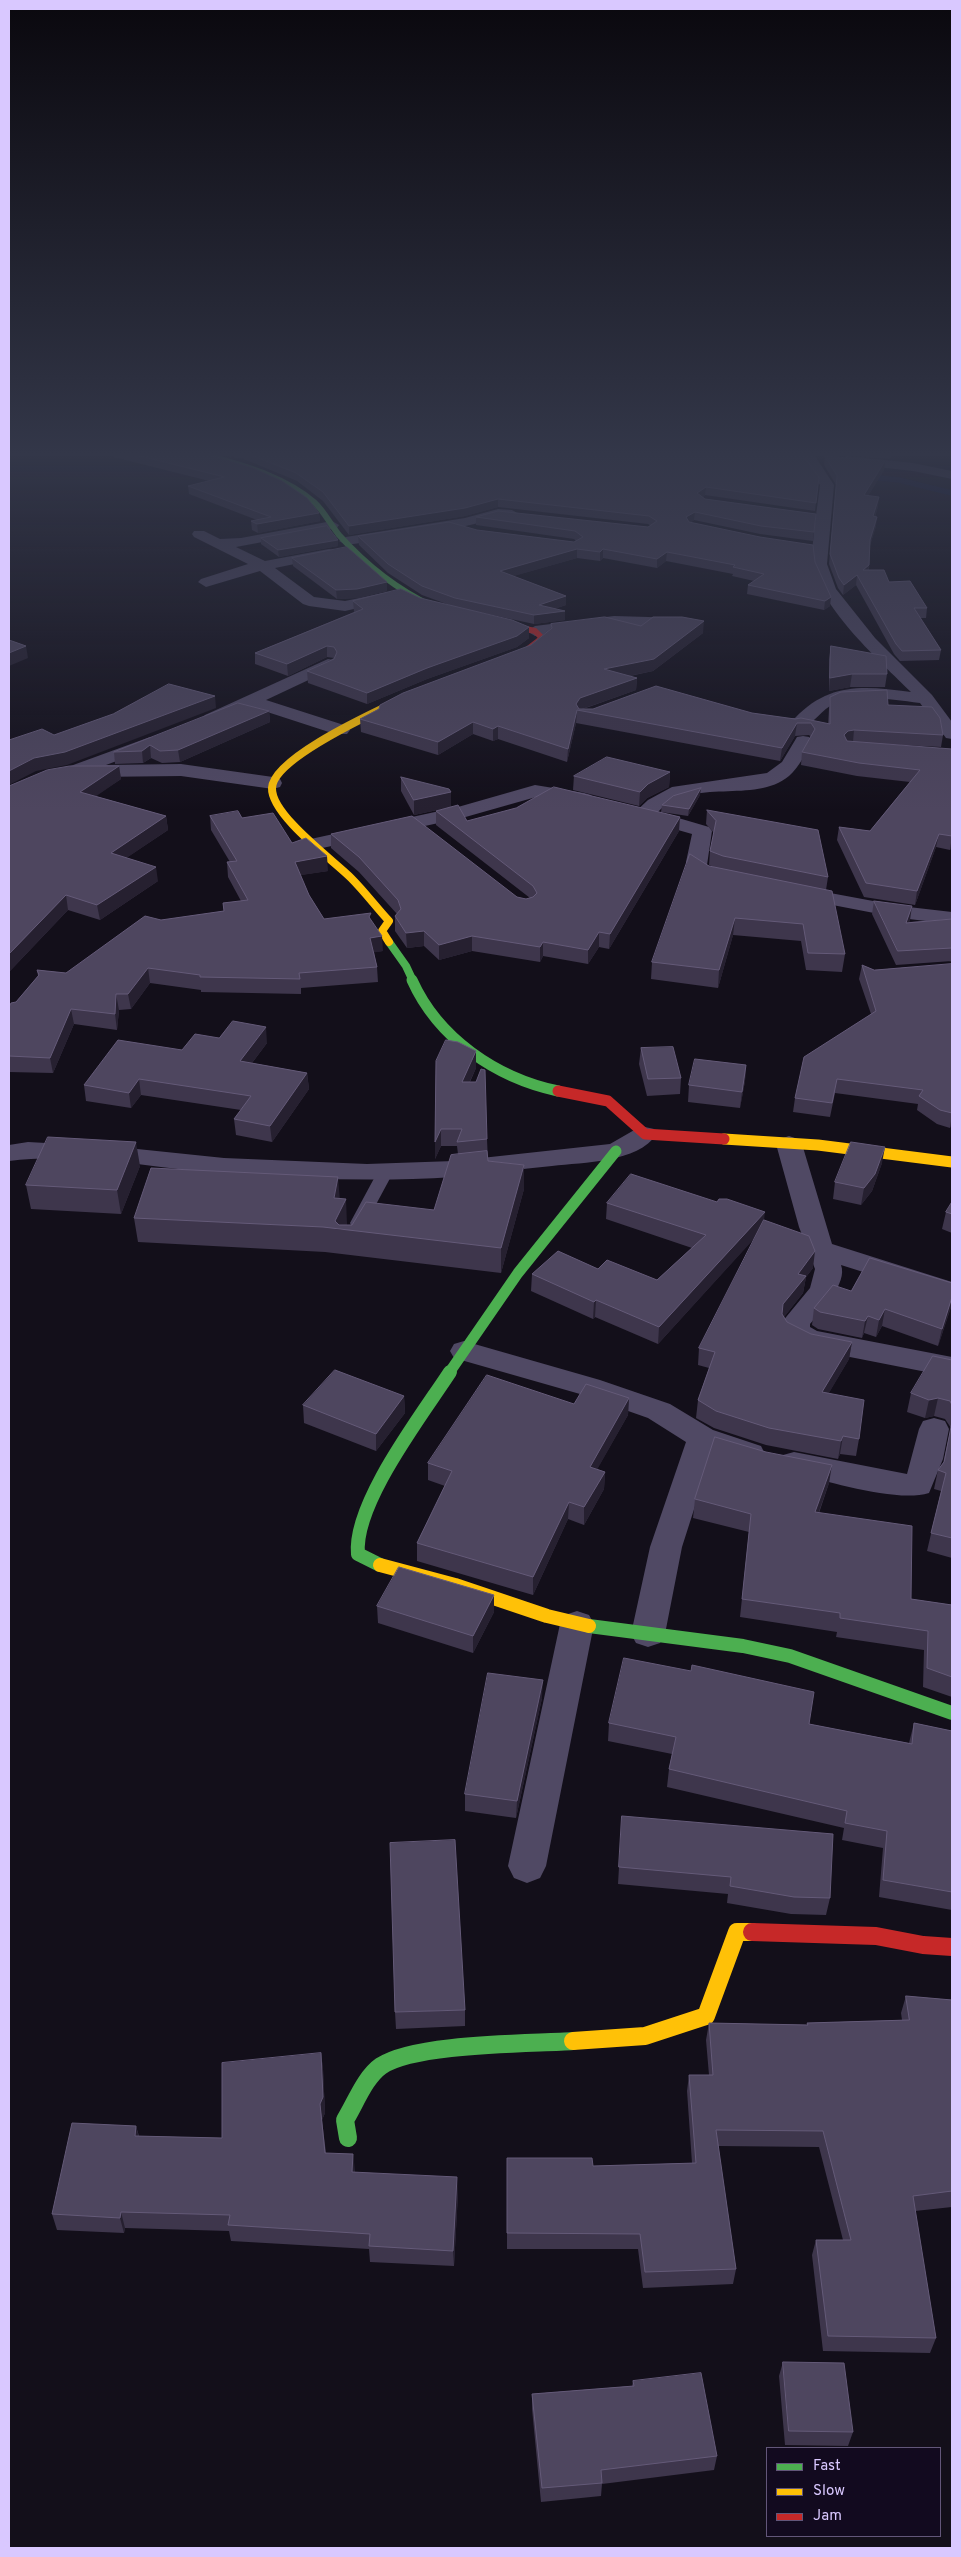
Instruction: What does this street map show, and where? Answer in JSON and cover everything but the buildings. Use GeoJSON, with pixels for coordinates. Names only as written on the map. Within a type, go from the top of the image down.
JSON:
{"type":"FeatureCollection","features":[{"type":"Feature","properties":{"kind":"street"},"geometry":{"type":"LineString","coordinates":[[206,582],[238,572]]}},
{"type":"Feature","properties":{"kind":"street"},"geometry":{"type":"LineString","coordinates":[[272,572],[309,601],[326,604],[364,604],[404,593]]}},
{"type":"Feature","properties":{"kind":"street"},"geometry":{"type":"LineString","coordinates":[[376,572],[385,581],[404,593],[447,612]]}},
{"type":"Feature","properties":{"kind":"street"},"geometry":{"type":"LineString","coordinates":[[821,572],[834,597],[869,641],[926,699],[952,734]]}},
{"type":"Feature","properties":{"kind":"street"},"geometry":{"type":"LineString","coordinates":[[482,620],[535,631],[600,621],[691,622]]}},
{"type":"Feature","properties":{"kind":"street"},"geometry":{"type":"LineString","coordinates":[[498,662],[524,652],[535,644],[542,638],[535,631]]}},
{"type":"Feature","properties":{"kind":"street"},"geometry":{"type":"LineString","coordinates":[[196,725],[252,701],[328,664]]}},
{"type":"Feature","properties":{"kind":"street"},"geometry":{"type":"LineString","coordinates":[[753,718],[793,725],[799,724],[822,702],[846,696],[884,695],[926,699]]}},
{"type":"Feature","properties":{"kind":"street"},"geometry":{"type":"LineString","coordinates":[[402,700],[320,740],[273,783],[272,790],[275,800],[313,844],[347,874],[389,921],[382,931],[406,966],[418,993],[439,1023],[468,1052],[534,1086],[608,1101],[646,1134]]}},
{"type":"Feature","properties":{"kind":"street"},"geometry":{"type":"LineString","coordinates":[[252,701],[341,730]]}},
{"type":"Feature","properties":{"kind":"street"},"geometry":{"type":"LineString","coordinates":[[163,737],[63,773],[181,770],[273,783]]}},
{"type":"Feature","properties":{"kind":"street"},"geometry":{"type":"LineString","coordinates":[[645,814],[651,806],[674,792],[700,787],[757,782],[776,776],[792,763],[803,741]]}},
{"type":"Feature","properties":{"kind":"street"},"geometry":{"type":"LineString","coordinates":[[313,844],[425,829],[535,792],[564,794],[645,814],[702,831],[696,862],[698,868],[714,877],[740,882]]}},
{"type":"Feature","properties":{"kind":"street"},"geometry":{"type":"LineString","coordinates":[[781,890],[900,912],[952,918]]}},
{"type":"Feature","properties":{"kind":"street"},"geometry":{"type":"LineString","coordinates":[[952,1162],[838,1147],[646,1134],[616,1151],[554,1227],[464,1351],[374,1491],[364,1510],[356,1542],[358,1554],[369,1561],[456,1585],[577,1624],[648,1634],[698,1638],[776,1652],[823,1664],[882,1689],[952,1713]]}},
{"type":"Feature","properties":{"kind":"street"},"geometry":{"type":"LineString","coordinates":[[788,1144],[804,1188],[812,1227],[829,1269],[823,1290],[796,1322],[796,1332],[809,1339],[952,1367]]}},
{"type":"Feature","properties":{"kind":"street"},"geometry":{"type":"LineString","coordinates":[[9,1153],[28,1150],[118,1155],[224,1166],[386,1171],[454,1169],[616,1151]]}},
{"type":"Feature","properties":{"kind":"street"},"geometry":{"type":"LineString","coordinates":[[822,1250],[952,1291]]}},
{"type":"Feature","properties":{"kind":"street"},"geometry":{"type":"LineString","coordinates":[[464,1351],[590,1387],[659,1411],[702,1438],[764,1458],[911,1486],[918,1485],[922,1480],[934,1428]]}},
{"type":"Feature","properties":{"kind":"street"},"geometry":{"type":"LineString","coordinates":[[648,1634],[666,1547],[702,1438]]}},
{"type":"Feature","properties":{"kind":"street"},"geometry":{"type":"LineString","coordinates":[[527,1866],[577,1624]]}},
{"type":"Feature","properties":{"kind":"street"},"geometry":{"type":"LineString","coordinates":[[348,2138],[345,2120],[379,2067],[397,2057],[440,2051],[645,2036],[706,2016],[724,1972],[737,1932],[876,1936],[923,1945],[952,1947]]}},
{"type":"Feature","properties":{"kind":"lane"},"geometry":{"type":"LineString","coordinates":[[351,1236],[386,1171]]}},
{"type":"Feature","properties":{"kind":"traffic: fast"},"geometry":{"type":"LineString","coordinates":[[377,572],[405,592],[432,606]]}},
{"type":"Feature","properties":{"kind":"traffic: fast"},"geometry":{"type":"LineString","coordinates":[[389,942],[406,966],[418,993],[439,1023],[468,1052],[534,1086],[558,1091]]}},
{"type":"Feature","properties":{"kind":"traffic: fast"},"geometry":{"type":"LineString","coordinates":[[380,1565],[358,1554],[357,1546],[361,1521],[374,1491],[458,1359],[518,1273],[616,1151]]}},
{"type":"Feature","properties":{"kind":"traffic: fast"},"geometry":{"type":"LineString","coordinates":[[589,1626],[743,1646],[790,1656],[952,1713]]}},
{"type":"Feature","properties":{"kind":"traffic: fast"},"geometry":{"type":"LineString","coordinates":[[348,2138],[345,2120],[362,2091],[381,2066],[396,2059],[417,2054],[473,2047],[573,2041]]}},
{"type":"Feature","properties":{"kind":"traffic: slow"},"geometry":{"type":"LineString","coordinates":[[389,942],[382,931],[389,921],[351,878],[292,824],[274,799],[272,788],[277,777],[304,752],[324,739],[394,703]]}},
{"type":"Feature","properties":{"kind":"traffic: slow"},"geometry":{"type":"LineString","coordinates":[[724,1139],[818,1145],[952,1162]]}},
{"type":"Feature","properties":{"kind":"traffic: slow"},"geometry":{"type":"LineString","coordinates":[[380,1565],[455,1585],[547,1616],[589,1626]]}},
{"type":"Feature","properties":{"kind":"traffic: slow"},"geometry":{"type":"LineString","coordinates":[[573,2041],[645,2036],[706,2016],[737,1932],[752,1932]]}},
{"type":"Feature","properties":{"kind":"traffic: jam"},"geometry":{"type":"LineString","coordinates":[[493,622],[535,631],[542,638],[524,652],[511,657]]}},
{"type":"Feature","properties":{"kind":"traffic: jam"},"geometry":{"type":"LineString","coordinates":[[558,1091],[608,1101],[645,1134],[724,1139]]}},
{"type":"Feature","properties":{"kind":"traffic: jam"},"geometry":{"type":"LineString","coordinates":[[752,1932],[876,1936],[923,1945],[952,1947]]}}]}
